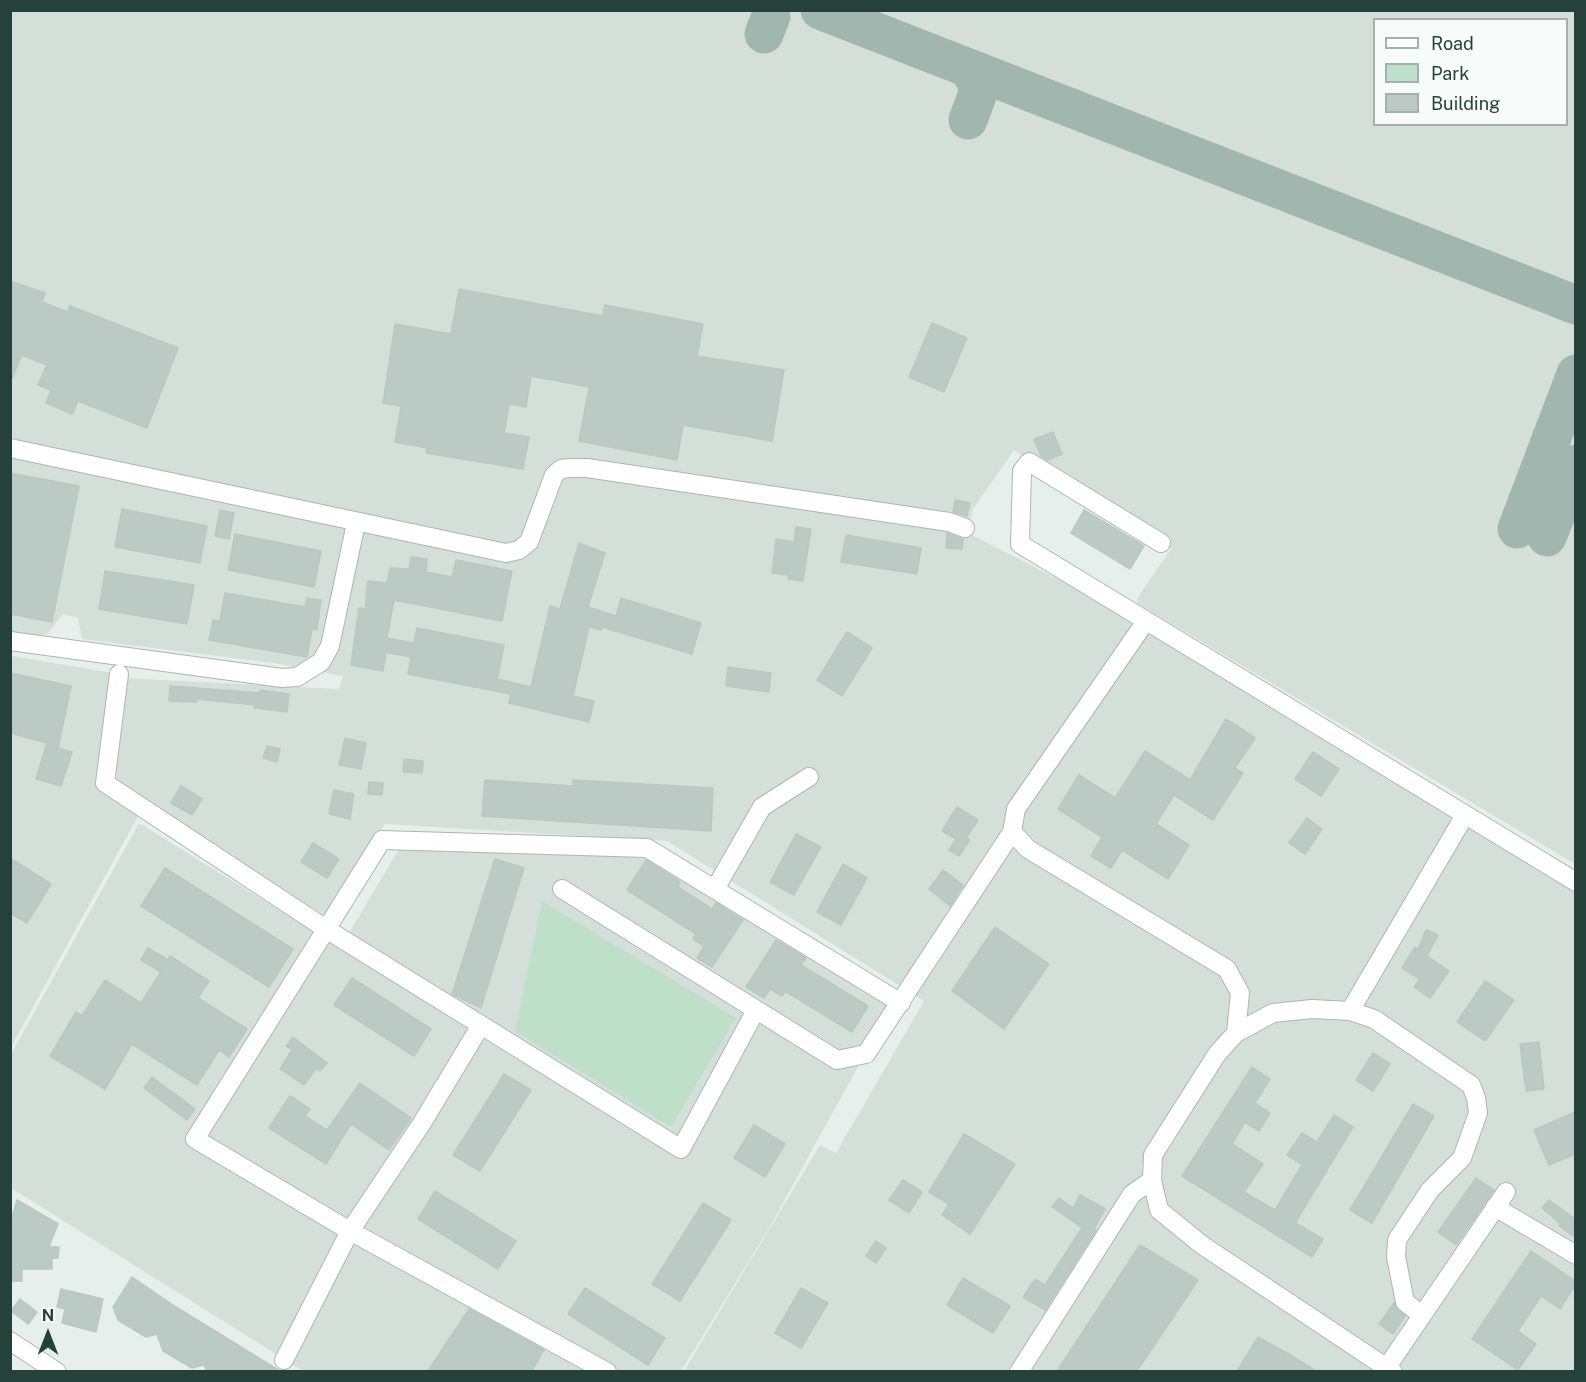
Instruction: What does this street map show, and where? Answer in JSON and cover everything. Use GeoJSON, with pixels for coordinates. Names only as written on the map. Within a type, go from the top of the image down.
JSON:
{"type":"FeatureCollection","features":[{"type":"Feature","properties":{"kind":"street"},"geometry":{"type":"LineString","coordinates":[[10,448],[506,553],[519,550],[529,542],[554,475],[561,469],[570,468],[949,522],[965,528]]}},
{"type":"Feature","properties":{"kind":"street"},"geometry":{"type":"LineString","coordinates":[[1161,543],[1029,462],[1022,471],[1020,544],[1575,882]]}},
{"type":"Feature","properties":{"kind":"street"},"geometry":{"type":"LineString","coordinates":[[10,640],[282,678],[297,677],[321,662],[330,646],[356,523]]}},
{"type":"Feature","properties":{"kind":"street"},"geometry":{"type":"LineString","coordinates":[[562,889],[837,1060],[866,1054],[1012,832],[1016,809],[1146,621]]}},
{"type":"Feature","properties":{"kind":"street"},"geometry":{"type":"LineString","coordinates":[[119,674],[105,783],[326,929],[681,1149],[756,1010]]}},
{"type":"Feature","properties":{"kind":"street"},"geometry":{"type":"LineString","coordinates":[[715,889],[762,807],[809,777]]}},
{"type":"Feature","properties":{"kind":"street"},"geometry":{"type":"LineString","coordinates":[[1350,1011],[1465,815]]}},
{"type":"Feature","properties":{"kind":"street"},"geometry":{"type":"LineString","coordinates":[[1012,832],[1028,849],[1227,969],[1240,993],[1236,1033]]}},
{"type":"Feature","properties":{"kind":"street"},"geometry":{"type":"LineString","coordinates":[[607,1371],[350,1231],[195,1139],[382,840],[647,848],[901,1003]]}},
{"type":"Feature","properties":{"kind":"street"},"geometry":{"type":"LineString","coordinates":[[1422,1315],[1405,1302],[1396,1257],[1397,1240],[1430,1190],[1462,1158],[1479,1113],[1471,1085],[1374,1019],[1350,1011],[1312,1009],[1273,1013],[1236,1033],[1217,1054],[1153,1155],[1152,1180],[1159,1209],[1202,1245],[1390,1369],[1422,1315],[1501,1199],[1575,1255]]}},
{"type":"Feature","properties":{"kind":"street"},"geometry":{"type":"LineString","coordinates":[[284,1360],[350,1231],[422,1123],[481,1025]]}},
{"type":"Feature","properties":{"kind":"street"},"geometry":{"type":"LineString","coordinates":[[1019,1371],[1132,1194],[1152,1180]]}},
{"type":"Feature","properties":{"kind":"street"},"geometry":{"type":"LineString","coordinates":[[10,1341],[57,1371]]}},
{"type":"Feature","properties":{"kind":"shaded area"},"geometry":{"type":"Polygon","coordinates":[[[10,11],[1575,11],[1575,864],[1137,603],[1138,597],[1172,548],[1014,450],[973,509],[968,533],[1137,620],[1575,869],[1575,1371],[684,1371],[820,1145],[836,1153],[924,1001],[667,841],[385,824],[324,915],[115,785],[122,678],[339,689],[343,676],[273,663],[82,639],[78,618],[63,614],[47,634],[35,637],[11,633],[10,11]]]}},
{"type":"Feature","properties":{"kind":"shaded area"},"geometry":{"type":"Polygon","coordinates":[[[11,656],[119,674],[105,783],[142,809],[11,1047],[11,656]]]}},
{"type":"Feature","properties":{"kind":"shaded area"},"geometry":{"type":"Polygon","coordinates":[[[139,823],[340,948],[399,849],[644,857],[891,1007],[768,1230],[681,1371],[303,1371],[11,1188],[11,1054],[139,823]]]}},
{"type":"Feature","properties":{"kind":"green space"},"geometry":{"type":"Polygon","coordinates":[[[542,901],[736,1018],[671,1127],[515,1031],[542,901]]]}},
{"type":"Feature","properties":{"kind":"building"},"geometry":{"type":"Polygon","coordinates":[[[10,281],[45,293],[42,302],[67,312],[70,306],[178,348],[147,428],[78,401],[72,414],[46,403],[51,390],[38,385],[47,365],[22,355],[10,383],[10,281]]]}},
{"type":"Feature","properties":{"kind":"building"},"geometry":{"type":"Polygon","coordinates":[[[459,289],[603,316],[605,305],[703,324],[697,356],[784,370],[772,441],[683,425],[677,460],[579,441],[589,387],[531,376],[526,407],[509,404],[504,433],[529,437],[523,469],[426,453],[427,448],[395,442],[401,406],[383,403],[395,324],[451,334],[459,289]]]}},
{"type":"Feature","properties":{"kind":"building"},"geometry":{"type":"Polygon","coordinates":[[[932,323],[967,338],[944,392],[909,377],[932,323]]]}},
{"type":"Feature","properties":{"kind":"building"},"geometry":{"type":"Polygon","coordinates":[[[1053,432],[1062,454],[1047,460],[1041,456],[1034,439],[1053,432]]]}},
{"type":"Feature","properties":{"kind":"building"},"geometry":{"type":"Polygon","coordinates":[[[10,473],[79,486],[52,622],[10,614],[10,473]]]}},
{"type":"Feature","properties":{"kind":"building"},"geometry":{"type":"Polygon","coordinates":[[[955,500],[970,503],[967,516],[953,512],[955,500]]]}},
{"type":"Feature","properties":{"kind":"building"},"geometry":{"type":"Polygon","coordinates":[[[122,509],[207,526],[200,563],[115,547],[122,509]]]}},
{"type":"Feature","properties":{"kind":"building"},"geometry":{"type":"Polygon","coordinates":[[[220,510],[234,513],[229,539],[215,536],[220,510]]]}},
{"type":"Feature","properties":{"kind":"building"},"geometry":{"type":"Polygon","coordinates":[[[1084,510],[1144,546],[1130,569],[1071,533],[1084,510]]]}},
{"type":"Feature","properties":{"kind":"building"},"geometry":{"type":"Polygon","coordinates":[[[796,527],[811,529],[803,581],[788,579],[789,575],[772,573],[776,539],[794,542],[796,527]]]}},
{"type":"Feature","properties":{"kind":"building"},"geometry":{"type":"Polygon","coordinates":[[[947,533],[963,539],[962,549],[946,548],[947,533]]]}},
{"type":"Feature","properties":{"kind":"building"},"geometry":{"type":"Polygon","coordinates":[[[235,534],[321,551],[314,587],[228,570],[235,534]]]}},
{"type":"Feature","properties":{"kind":"building"},"geometry":{"type":"Polygon","coordinates":[[[846,535],[921,548],[917,574],[841,562],[846,535]]]}},
{"type":"Feature","properties":{"kind":"building"},"geometry":{"type":"Polygon","coordinates":[[[579,543],[605,553],[588,607],[616,616],[621,598],[701,623],[692,654],[602,627],[601,630],[589,627],[573,696],[594,701],[589,722],[509,703],[511,694],[408,674],[411,657],[386,652],[383,671],[351,665],[359,608],[365,609],[368,581],[387,583],[390,568],[409,569],[411,557],[427,559],[426,572],[452,577],[456,560],[512,571],[502,621],[394,600],[387,638],[414,643],[417,628],[504,645],[497,679],[531,687],[550,606],[560,609],[579,543]]]}},
{"type":"Feature","properties":{"kind":"building"},"geometry":{"type":"Polygon","coordinates":[[[105,571],[194,585],[187,624],[99,609],[105,571]]]}},
{"type":"Feature","properties":{"kind":"building"},"geometry":{"type":"Polygon","coordinates":[[[225,593],[305,607],[307,598],[321,600],[317,630],[312,629],[307,657],[209,640],[213,620],[220,621],[225,593]]]}},
{"type":"Feature","properties":{"kind":"building"},"geometry":{"type":"Polygon","coordinates":[[[847,632],[872,648],[842,696],[817,680],[847,632]]]}},
{"type":"Feature","properties":{"kind":"building"},"geometry":{"type":"Polygon","coordinates":[[[728,667],[771,673],[769,692],[726,686],[728,667]]]}},
{"type":"Feature","properties":{"kind":"building"},"geometry":{"type":"Polygon","coordinates":[[[10,673],[71,686],[58,748],[72,752],[61,786],[36,779],[47,743],[10,733],[10,673]]]}},
{"type":"Feature","properties":{"kind":"building"},"geometry":{"type":"Polygon","coordinates":[[[170,686],[260,693],[260,690],[289,694],[287,712],[254,708],[255,705],[197,699],[197,702],[169,701],[170,686]]]}},
{"type":"Feature","properties":{"kind":"building"},"geometry":{"type":"Polygon","coordinates":[[[1226,719],[1255,738],[1235,768],[1243,773],[1213,820],[1174,795],[1156,824],[1189,845],[1168,879],[1122,850],[1111,868],[1091,856],[1102,837],[1058,809],[1079,775],[1115,798],[1145,751],[1190,780],[1226,719]]]}},
{"type":"Feature","properties":{"kind":"building"},"geometry":{"type":"Polygon","coordinates":[[[345,738],[366,743],[361,769],[339,765],[345,738]]]}},
{"type":"Feature","properties":{"kind":"building"},"geometry":{"type":"Polygon","coordinates":[[[267,746],[280,749],[277,762],[263,758],[267,746]]]}},
{"type":"Feature","properties":{"kind":"building"},"geometry":{"type":"Polygon","coordinates":[[[1313,752],[1339,769],[1321,796],[1295,779],[1313,752]]]}},
{"type":"Feature","properties":{"kind":"building"},"geometry":{"type":"Polygon","coordinates":[[[404,759],[423,761],[422,773],[403,772],[404,759]]]}},
{"type":"Feature","properties":{"kind":"building"},"geometry":{"type":"Polygon","coordinates":[[[485,780],[573,786],[573,780],[713,788],[711,831],[482,816],[485,780]]]}},
{"type":"Feature","properties":{"kind":"building"},"geometry":{"type":"Polygon","coordinates":[[[369,782],[383,783],[382,795],[368,794],[369,782]]]}},
{"type":"Feature","properties":{"kind":"building"},"geometry":{"type":"Polygon","coordinates":[[[181,786],[202,799],[192,815],[171,803],[181,786]]]}},
{"type":"Feature","properties":{"kind":"building"},"geometry":{"type":"Polygon","coordinates":[[[334,790],[354,794],[350,819],[329,814],[334,790]]]}},
{"type":"Feature","properties":{"kind":"building"},"geometry":{"type":"Polygon","coordinates":[[[957,807],[978,820],[966,838],[970,840],[959,856],[949,850],[956,839],[942,831],[957,807]]]}},
{"type":"Feature","properties":{"kind":"building"},"geometry":{"type":"Polygon","coordinates":[[[1307,818],[1322,829],[1305,854],[1289,843],[1307,818]]]}},
{"type":"Feature","properties":{"kind":"building"},"geometry":{"type":"Polygon","coordinates":[[[796,834],[821,847],[794,895],[770,882],[796,834]]]}},
{"type":"Feature","properties":{"kind":"building"},"geometry":{"type":"Polygon","coordinates":[[[313,843],[339,859],[327,878],[301,862],[313,843]]]}},
{"type":"Feature","properties":{"kind":"building"},"geometry":{"type":"Polygon","coordinates":[[[10,858],[51,884],[27,923],[10,913],[10,858]]]}},
{"type":"Feature","properties":{"kind":"building"},"geometry":{"type":"Polygon","coordinates":[[[495,859],[524,868],[481,1008],[452,994],[495,859]]]}},
{"type":"Feature","properties":{"kind":"building"},"geometry":{"type":"Polygon","coordinates":[[[646,860],[680,882],[678,887],[712,909],[716,903],[743,920],[712,967],[697,958],[704,946],[693,939],[696,934],[627,890],[646,860]]]}},
{"type":"Feature","properties":{"kind":"building"},"geometry":{"type":"Polygon","coordinates":[[[843,864],[867,878],[841,925],[817,912],[843,864]]]}},
{"type":"Feature","properties":{"kind":"building"},"geometry":{"type":"Polygon","coordinates":[[[165,868],[293,949],[269,987],[141,906],[165,868]]]}},
{"type":"Feature","properties":{"kind":"building"},"geometry":{"type":"Polygon","coordinates":[[[943,870],[963,885],[950,906],[929,889],[943,870]]]}},
{"type":"Feature","properties":{"kind":"building"},"geometry":{"type":"Polygon","coordinates":[[[995,927],[1049,964],[1004,1029],[952,991],[995,927]]]}},
{"type":"Feature","properties":{"kind":"building"},"geometry":{"type":"Polygon","coordinates":[[[1426,930],[1438,935],[1427,956],[1449,971],[1430,998],[1414,987],[1420,979],[1402,968],[1415,947],[1418,949],[1426,930]]]}},
{"type":"Feature","properties":{"kind":"building"},"geometry":{"type":"Polygon","coordinates":[[[776,940],[806,958],[801,965],[868,1006],[852,1032],[785,991],[782,996],[770,989],[764,998],[746,987],[776,940]]]}},
{"type":"Feature","properties":{"kind":"building"},"geometry":{"type":"Polygon","coordinates":[[[148,948],[168,960],[170,956],[209,981],[198,998],[247,1029],[229,1057],[219,1050],[197,1085],[132,1044],[105,1089],[50,1056],[76,1012],[82,1016],[105,980],[141,1003],[161,972],[141,960],[148,948]]]}},
{"type":"Feature","properties":{"kind":"building"},"geometry":{"type":"Polygon","coordinates":[[[352,978],[431,1029],[414,1056],[334,1005],[352,978]]]}},
{"type":"Feature","properties":{"kind":"building"},"geometry":{"type":"Polygon","coordinates":[[[1485,981],[1514,1000],[1485,1041],[1457,1022],[1485,981]]]}},
{"type":"Feature","properties":{"kind":"building"},"geometry":{"type":"Polygon","coordinates":[[[293,1037],[327,1063],[320,1071],[316,1069],[304,1085],[280,1069],[292,1050],[286,1046],[293,1037]]]}},
{"type":"Feature","properties":{"kind":"building"},"geometry":{"type":"Polygon","coordinates":[[[1539,1042],[1544,1089],[1526,1091],[1520,1044],[1539,1042]]]}},
{"type":"Feature","properties":{"kind":"building"},"geometry":{"type":"Polygon","coordinates":[[[1373,1053],[1390,1064],[1373,1091],[1356,1080],[1373,1053]]]}},
{"type":"Feature","properties":{"kind":"building"},"geometry":{"type":"Polygon","coordinates":[[[1252,1067],[1270,1079],[1255,1103],[1270,1113],[1259,1131],[1245,1122],[1232,1144],[1263,1164],[1244,1192],[1275,1210],[1302,1165],[1287,1155],[1302,1133],[1317,1142],[1334,1115],[1353,1127],[1295,1223],[1323,1239],[1312,1257],[1182,1176],[1252,1067]]]}},
{"type":"Feature","properties":{"kind":"building"},"geometry":{"type":"Polygon","coordinates":[[[504,1074],[531,1090],[480,1171],[453,1155],[504,1074]]]}},
{"type":"Feature","properties":{"kind":"building"},"geometry":{"type":"Polygon","coordinates":[[[152,1077],[195,1109],[187,1120],[144,1088],[152,1077]]]}},
{"type":"Feature","properties":{"kind":"building"},"geometry":{"type":"Polygon","coordinates":[[[360,1083],[411,1118],[389,1150],[351,1124],[326,1164],[269,1128],[290,1096],[310,1109],[305,1116],[327,1130],[360,1083]]]}},
{"type":"Feature","properties":{"kind":"building"},"geometry":{"type":"Polygon","coordinates":[[[1413,1104],[1434,1116],[1372,1223],[1350,1210],[1413,1104]]]}},
{"type":"Feature","properties":{"kind":"building"},"geometry":{"type":"Polygon","coordinates":[[[1575,1112],[1575,1154],[1549,1165],[1534,1130],[1575,1112]]]}},
{"type":"Feature","properties":{"kind":"building"},"geometry":{"type":"Polygon","coordinates":[[[754,1125],[785,1144],[765,1177],[734,1158],[754,1125]]]}},
{"type":"Feature","properties":{"kind":"building"},"geometry":{"type":"Polygon","coordinates":[[[964,1134],[1015,1164],[970,1234],[942,1215],[949,1204],[929,1192],[964,1134]]]}},
{"type":"Feature","properties":{"kind":"building"},"geometry":{"type":"Polygon","coordinates":[[[1476,1178],[1494,1190],[1456,1245],[1438,1232],[1476,1178]]]}},
{"type":"Feature","properties":{"kind":"building"},"geometry":{"type":"Polygon","coordinates":[[[903,1180],[922,1192],[909,1213],[889,1200],[903,1180]]]}},
{"type":"Feature","properties":{"kind":"building"},"geometry":{"type":"Polygon","coordinates":[[[435,1191],[516,1241],[498,1269],[418,1219],[435,1191]]]}},
{"type":"Feature","properties":{"kind":"building"},"geometry":{"type":"Polygon","coordinates":[[[1080,1195],[1105,1209],[1094,1229],[1096,1230],[1045,1310],[1023,1297],[1035,1279],[1045,1285],[1082,1228],[1052,1207],[1059,1198],[1073,1208],[1080,1195]]]}},
{"type":"Feature","properties":{"kind":"building"},"geometry":{"type":"Polygon","coordinates":[[[17,1200],[58,1224],[49,1247],[59,1247],[58,1258],[52,1258],[52,1269],[22,1269],[22,1281],[10,1281],[10,1224],[17,1200]]]}},
{"type":"Feature","properties":{"kind":"building"},"geometry":{"type":"Polygon","coordinates":[[[1549,1200],[1575,1219],[1575,1237],[1559,1226],[1561,1224],[1542,1208],[1549,1200]]]}},
{"type":"Feature","properties":{"kind":"building"},"geometry":{"type":"Polygon","coordinates":[[[703,1203],[731,1220],[680,1301],[652,1284],[703,1203]]]}},
{"type":"Feature","properties":{"kind":"building"},"geometry":{"type":"Polygon","coordinates":[[[876,1241],[886,1248],[876,1263],[866,1256],[876,1241]]]}},
{"type":"Feature","properties":{"kind":"building"},"geometry":{"type":"Polygon","coordinates":[[[1140,1245],[1198,1280],[1137,1371],[1057,1371],[1140,1245]]]}},
{"type":"Feature","properties":{"kind":"building"},"geometry":{"type":"Polygon","coordinates":[[[1531,1251],[1575,1281],[1575,1285],[1560,1309],[1541,1296],[1518,1331],[1536,1344],[1518,1370],[1472,1339],[1531,1251]]]}},
{"type":"Feature","properties":{"kind":"building"},"geometry":{"type":"Polygon","coordinates":[[[132,1277],[280,1371],[207,1371],[204,1365],[192,1368],[163,1351],[157,1334],[146,1337],[118,1320],[113,1307],[132,1277]]]}},
{"type":"Feature","properties":{"kind":"building"},"geometry":{"type":"Polygon","coordinates":[[[963,1278],[1010,1306],[993,1333],[947,1305],[963,1278]]]}},
{"type":"Feature","properties":{"kind":"building"},"geometry":{"type":"Polygon","coordinates":[[[585,1288],[665,1338],[648,1365],[568,1314],[585,1288]]]}},
{"type":"Feature","properties":{"kind":"building"},"geometry":{"type":"Polygon","coordinates":[[[801,1288],[828,1303],[801,1348],[775,1333],[801,1288]]]}},
{"type":"Feature","properties":{"kind":"building"},"geometry":{"type":"Polygon","coordinates":[[[61,1289],[103,1299],[96,1332],[62,1323],[65,1309],[57,1307],[61,1289]]]}},
{"type":"Feature","properties":{"kind":"building"},"geometry":{"type":"Polygon","coordinates":[[[20,1299],[37,1312],[28,1324],[11,1311],[20,1299]]]}},
{"type":"Feature","properties":{"kind":"building"},"geometry":{"type":"Polygon","coordinates":[[[1394,1303],[1405,1316],[1393,1334],[1379,1324],[1394,1303]]]}},
{"type":"Feature","properties":{"kind":"building"},"geometry":{"type":"Polygon","coordinates":[[[469,1309],[544,1350],[532,1371],[428,1371],[469,1309]]]}},
{"type":"Feature","properties":{"kind":"building"},"geometry":{"type":"Polygon","coordinates":[[[1258,1337],[1290,1355],[1316,1371],[1237,1371],[1258,1337]]]}},
{"type":"Feature","properties":{"kind":"taxiway"},"geometry":{"type":"LineString","coordinates":[[820,10],[1576,305]]}},
{"type":"Feature","properties":{"kind":"taxiway"},"geometry":{"type":"LineString","coordinates":[[764,34],[771,16]]}},
{"type":"Feature","properties":{"kind":"taxiway"},"geometry":{"type":"LineString","coordinates":[[968,120],[978,93],[977,83],[969,69]]}},
{"type":"Feature","properties":{"kind":"taxiway"},"geometry":{"type":"LineString","coordinates":[[1517,529],[1576,374]]}},
{"type":"Feature","properties":{"kind":"taxiway"},"geometry":{"type":"LineString","coordinates":[[1547,537],[1576,464]]}}]}
